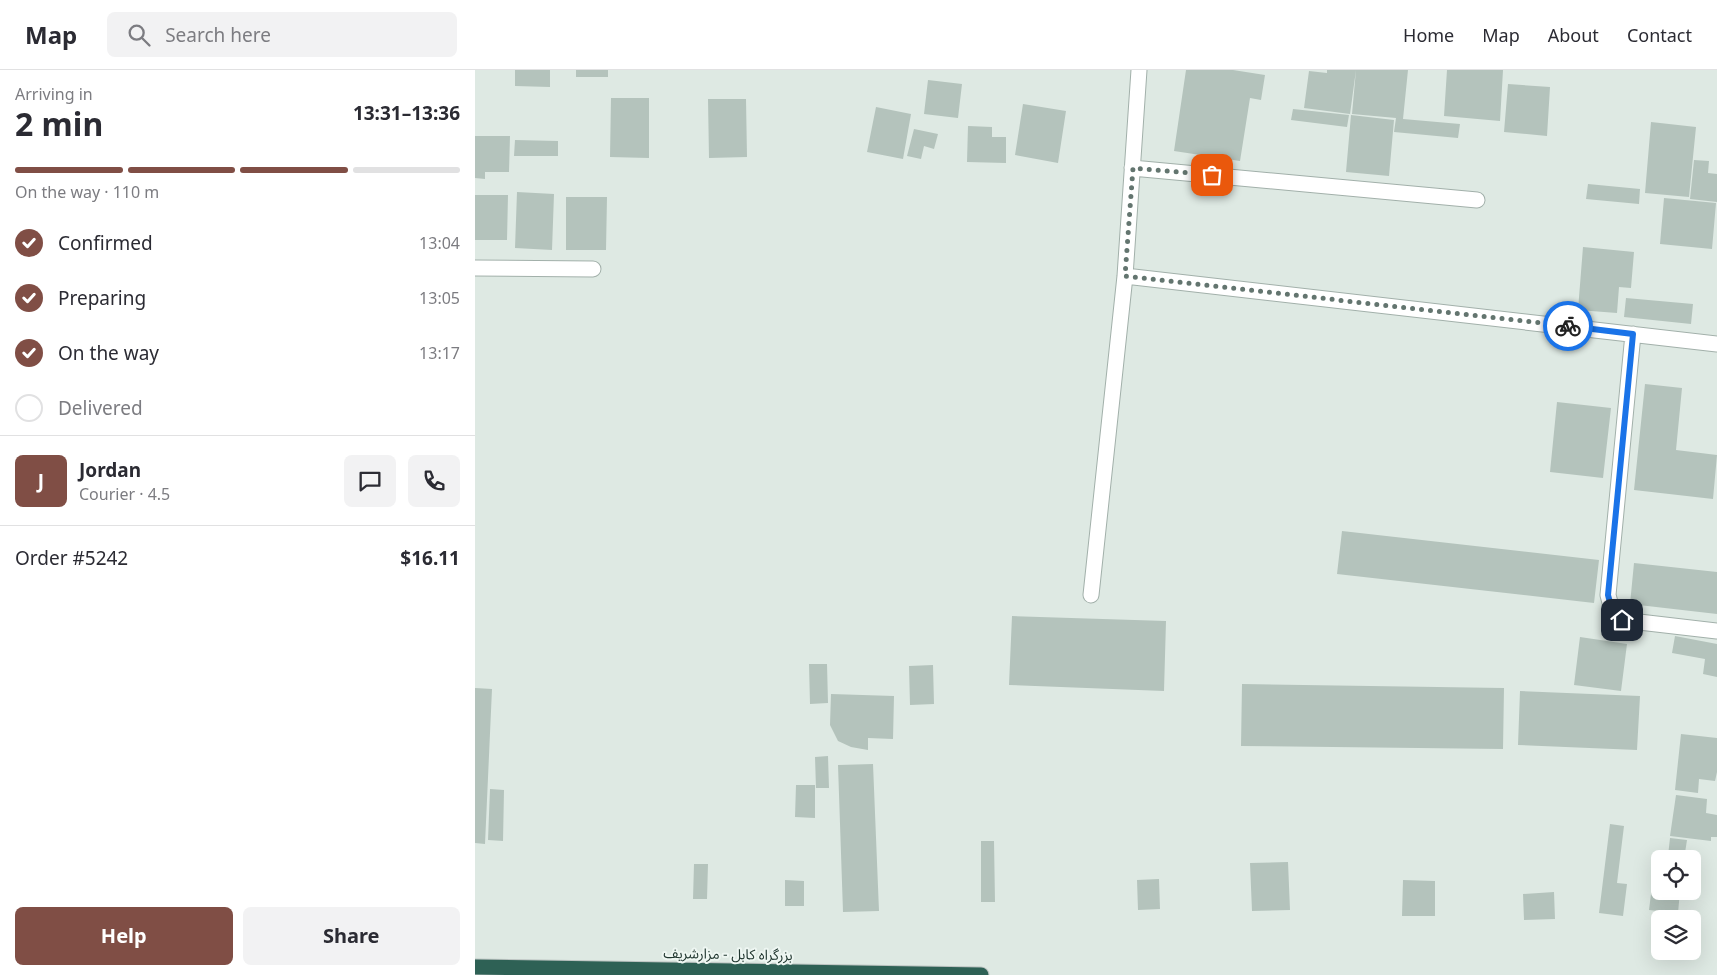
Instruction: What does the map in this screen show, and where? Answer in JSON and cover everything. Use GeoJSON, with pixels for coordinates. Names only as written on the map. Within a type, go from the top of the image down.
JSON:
{"type":"FeatureCollection","features":[{"type":"Feature","properties":{"kind":"highway","name":"بزرگراه کابل - مزارشریف"},"geometry":{"type":"LineString","coordinates":[[475,967],[981,975]]}},
{"type":"Feature","properties":{"kind":"street"},"geometry":{"type":"LineString","coordinates":[[1091,595],[1125,276],[1139,70]]}},
{"type":"Feature","properties":{"kind":"street"},"geometry":{"type":"LineString","coordinates":[[1133,168],[1477,200]]}},
{"type":"Feature","properties":{"kind":"street"},"geometry":{"type":"LineString","coordinates":[[475,268],[593,270]]}},
{"type":"Feature","properties":{"kind":"street"},"geometry":{"type":"LineString","coordinates":[[1125,276],[1717,344]]}},
{"type":"Feature","properties":{"kind":"street"},"geometry":{"type":"LineString","coordinates":[[1633,334],[1608,595],[1612,610],[1622,620],[1717,632]]}},
{"type":"Feature","properties":{"kind":"building"},"geometry":{"type":"Polygon","coordinates":[[[515,70],[550,70],[550,87],[515,86],[515,70]]]}},
{"type":"Feature","properties":{"kind":"building"},"geometry":{"type":"Polygon","coordinates":[[[576,70],[608,70],[608,77],[576,77],[576,70]]]}},
{"type":"Feature","properties":{"kind":"building"},"geometry":{"type":"Polygon","coordinates":[[[1186,70],[1233,70],[1265,75],[1261,100],[1250,98],[1240,161],[1174,151],[1186,70]]]}},
{"type":"Feature","properties":{"kind":"building"},"geometry":{"type":"Polygon","coordinates":[[[1327,70],[1356,70],[1350,114],[1304,108],[1309,71],[1327,73],[1327,70]]]}},
{"type":"Feature","properties":{"kind":"building"},"geometry":{"type":"Polygon","coordinates":[[[1356,70],[1408,70],[1403,119],[1460,124],[1458,138],[1394,132],[1396,118],[1352,114],[1356,70]]]}},
{"type":"Feature","properties":{"kind":"building"},"geometry":{"type":"Polygon","coordinates":[[[1447,70],[1503,70],[1500,121],[1444,116],[1447,70]]]}},
{"type":"Feature","properties":{"kind":"building"},"geometry":{"type":"Polygon","coordinates":[[[928,80],[962,84],[958,118],[924,114],[928,80]]]}},
{"type":"Feature","properties":{"kind":"building"},"geometry":{"type":"Polygon","coordinates":[[[1508,84],[1550,87],[1547,136],[1504,132],[1508,84]]]}},
{"type":"Feature","properties":{"kind":"building"},"geometry":{"type":"Polygon","coordinates":[[[611,98],[649,98],[649,158],[610,157],[611,98]]]}},
{"type":"Feature","properties":{"kind":"building"},"geometry":{"type":"Polygon","coordinates":[[[708,99],[746,99],[747,157],[709,158],[708,99]]]}},
{"type":"Feature","properties":{"kind":"building"},"geometry":{"type":"Polygon","coordinates":[[[1023,104],[1066,111],[1058,163],[1015,155],[1023,104]]]}},
{"type":"Feature","properties":{"kind":"building"},"geometry":{"type":"Polygon","coordinates":[[[876,107],[911,114],[903,159],[867,152],[876,107]]]}},
{"type":"Feature","properties":{"kind":"building"},"geometry":{"type":"Polygon","coordinates":[[[1293,109],[1349,115],[1347,127],[1291,120],[1293,109]]]}},
{"type":"Feature","properties":{"kind":"building"},"geometry":{"type":"Polygon","coordinates":[[[1351,115],[1394,120],[1389,176],[1346,172],[1351,115]]]}},
{"type":"Feature","properties":{"kind":"building"},"geometry":{"type":"Polygon","coordinates":[[[1651,122],[1696,127],[1689,197],[1645,193],[1651,122]]]}},
{"type":"Feature","properties":{"kind":"building"},"geometry":{"type":"Polygon","coordinates":[[[968,126],[992,127],[992,137],[1006,137],[1006,163],[967,162],[968,126]]]}},
{"type":"Feature","properties":{"kind":"building"},"geometry":{"type":"Polygon","coordinates":[[[914,129],[938,134],[934,149],[924,146],[921,159],[907,156],[914,129]]]}},
{"type":"Feature","properties":{"kind":"building"},"geometry":{"type":"Polygon","coordinates":[[[475,136],[510,136],[509,172],[485,172],[485,179],[475,178],[475,136]]]}},
{"type":"Feature","properties":{"kind":"building"},"geometry":{"type":"Polygon","coordinates":[[[515,140],[558,141],[558,156],[514,156],[515,140]]]}},
{"type":"Feature","properties":{"kind":"building"},"geometry":{"type":"Polygon","coordinates":[[[1694,160],[1709,161],[1708,173],[1717,174],[1717,202],[1690,199],[1694,160]]]}},
{"type":"Feature","properties":{"kind":"building"},"geometry":{"type":"Polygon","coordinates":[[[1588,184],[1640,189],[1639,204],[1586,199],[1588,184]]]}},
{"type":"Feature","properties":{"kind":"building"},"geometry":{"type":"Polygon","coordinates":[[[517,192],[554,194],[552,250],[515,248],[517,192]]]}},
{"type":"Feature","properties":{"kind":"building"},"geometry":{"type":"Polygon","coordinates":[[[475,195],[508,195],[507,240],[475,240],[475,195]]]}},
{"type":"Feature","properties":{"kind":"building"},"geometry":{"type":"Polygon","coordinates":[[[566,197],[607,197],[606,250],[566,250],[566,197]]]}},
{"type":"Feature","properties":{"kind":"building"},"geometry":{"type":"Polygon","coordinates":[[[1664,198],[1716,203],[1712,249],[1660,244],[1664,198]]]}},
{"type":"Feature","properties":{"kind":"building"},"geometry":{"type":"Polygon","coordinates":[[[1583,247],[1634,252],[1631,288],[1619,287],[1617,313],[1578,310],[1583,247]]]}},
{"type":"Feature","properties":{"kind":"building"},"geometry":{"type":"Polygon","coordinates":[[[1626,298],[1693,304],[1691,324],[1624,317],[1626,298]]]}},
{"type":"Feature","properties":{"kind":"building"},"geometry":{"type":"Polygon","coordinates":[[[1645,384],[1682,388],[1676,450],[1717,455],[1713,499],[1634,490],[1645,384]]]}},
{"type":"Feature","properties":{"kind":"building"},"geometry":{"type":"Polygon","coordinates":[[[1557,402],[1611,408],[1603,478],[1550,472],[1557,402]]]}},
{"type":"Feature","properties":{"kind":"building"},"geometry":{"type":"Polygon","coordinates":[[[1342,531],[1599,560],[1594,603],[1337,574],[1342,531]]]}},
{"type":"Feature","properties":{"kind":"building"},"geometry":{"type":"Polygon","coordinates":[[[1634,563],[1717,572],[1717,614],[1630,604],[1634,563]]]}},
{"type":"Feature","properties":{"kind":"building"},"geometry":{"type":"Polygon","coordinates":[[[1012,616],[1166,621],[1164,691],[1009,685],[1012,616]]]}},
{"type":"Feature","properties":{"kind":"building"},"geometry":{"type":"Polygon","coordinates":[[[1675,636],[1717,644],[1717,677],[1703,674],[1705,659],[1672,653],[1675,636]]]}},
{"type":"Feature","properties":{"kind":"building"},"geometry":{"type":"Polygon","coordinates":[[[1580,637],[1627,644],[1621,691],[1574,685],[1580,637]]]}},
{"type":"Feature","properties":{"kind":"building"},"geometry":{"type":"Polygon","coordinates":[[[809,664],[827,664],[828,703],[810,704],[809,664]]]}},
{"type":"Feature","properties":{"kind":"building"},"geometry":{"type":"Polygon","coordinates":[[[933,665],[934,704],[910,705],[909,666],[933,665]]]}},
{"type":"Feature","properties":{"kind":"building"},"geometry":{"type":"Polygon","coordinates":[[[1242,684],[1504,688],[1503,749],[1241,746],[1242,684]]]}},
{"type":"Feature","properties":{"kind":"building"},"geometry":{"type":"Polygon","coordinates":[[[475,688],[492,689],[485,844],[475,843],[475,688]]]}},
{"type":"Feature","properties":{"kind":"building"},"geometry":{"type":"Polygon","coordinates":[[[1520,691],[1640,696],[1637,750],[1518,745],[1520,691]]]}},
{"type":"Feature","properties":{"kind":"building"},"geometry":{"type":"Polygon","coordinates":[[[831,694],[894,696],[893,739],[868,738],[868,750],[851,747],[838,741],[830,725],[831,694]]]}},
{"type":"Feature","properties":{"kind":"building"},"geometry":{"type":"Polygon","coordinates":[[[1681,734],[1717,738],[1717,772],[1715,781],[1699,779],[1698,793],[1675,790],[1681,734]]]}},
{"type":"Feature","properties":{"kind":"building"},"geometry":{"type":"Polygon","coordinates":[[[828,756],[829,788],[816,788],[815,757],[828,756]]]}},
{"type":"Feature","properties":{"kind":"building"},"geometry":{"type":"Polygon","coordinates":[[[873,764],[879,911],[843,912],[838,765],[873,764]]]}},
{"type":"Feature","properties":{"kind":"building"},"geometry":{"type":"Polygon","coordinates":[[[796,785],[815,785],[815,818],[795,817],[796,785]]]}},
{"type":"Feature","properties":{"kind":"building"},"geometry":{"type":"Polygon","coordinates":[[[490,789],[504,790],[503,841],[488,840],[490,789]]]}},
{"type":"Feature","properties":{"kind":"building"},"geometry":{"type":"Polygon","coordinates":[[[1676,795],[1707,799],[1706,813],[1717,815],[1717,837],[1711,837],[1711,841],[1670,836],[1676,795]]]}},
{"type":"Feature","properties":{"kind":"building"},"geometry":{"type":"Polygon","coordinates":[[[1610,824],[1624,826],[1617,883],[1627,884],[1623,916],[1599,913],[1610,824]]]}},
{"type":"Feature","properties":{"kind":"building"},"geometry":{"type":"Polygon","coordinates":[[[1670,838],[1687,840],[1685,850],[1669,850],[1670,838]]]}},
{"type":"Feature","properties":{"kind":"building"},"geometry":{"type":"Polygon","coordinates":[[[981,841],[994,841],[995,902],[981,902],[981,841]]]}},
{"type":"Feature","properties":{"kind":"building"},"geometry":{"type":"Polygon","coordinates":[[[1288,862],[1290,910],[1252,911],[1250,863],[1288,862]]]}},
{"type":"Feature","properties":{"kind":"building"},"geometry":{"type":"Polygon","coordinates":[[[694,864],[708,864],[707,899],[693,899],[694,864]]]}},
{"type":"Feature","properties":{"kind":"building"},"geometry":{"type":"Polygon","coordinates":[[[1159,879],[1160,909],[1138,910],[1137,880],[1159,879]]]}},
{"type":"Feature","properties":{"kind":"building"},"geometry":{"type":"Polygon","coordinates":[[[785,880],[804,881],[804,906],[785,906],[785,880]]]}},
{"type":"Feature","properties":{"kind":"building"},"geometry":{"type":"Polygon","coordinates":[[[1403,880],[1435,881],[1435,916],[1402,916],[1403,880]]]}},
{"type":"Feature","properties":{"kind":"building"},"geometry":{"type":"Polygon","coordinates":[[[1554,892],[1555,919],[1524,920],[1523,894],[1554,892]]]}},
{"type":"Feature","properties":{"kind":"building"},"geometry":{"type":"Polygon","coordinates":[[[1651,894],[1651,900],[1679,900],[1678,910],[1649,910],[1651,894]]]}},
{"type":"Feature","properties":{"kind":"way so far"},"geometry":{"type":"LineString","coordinates":[[1212,175],[1133,168],[1125,276],[1568,326]]}},
{"type":"Feature","properties":{"kind":"route"},"geometry":{"type":"LineString","coordinates":[[1568,326],[1633,334],[1608,595],[1612,610],[1622,620]]}}]}
